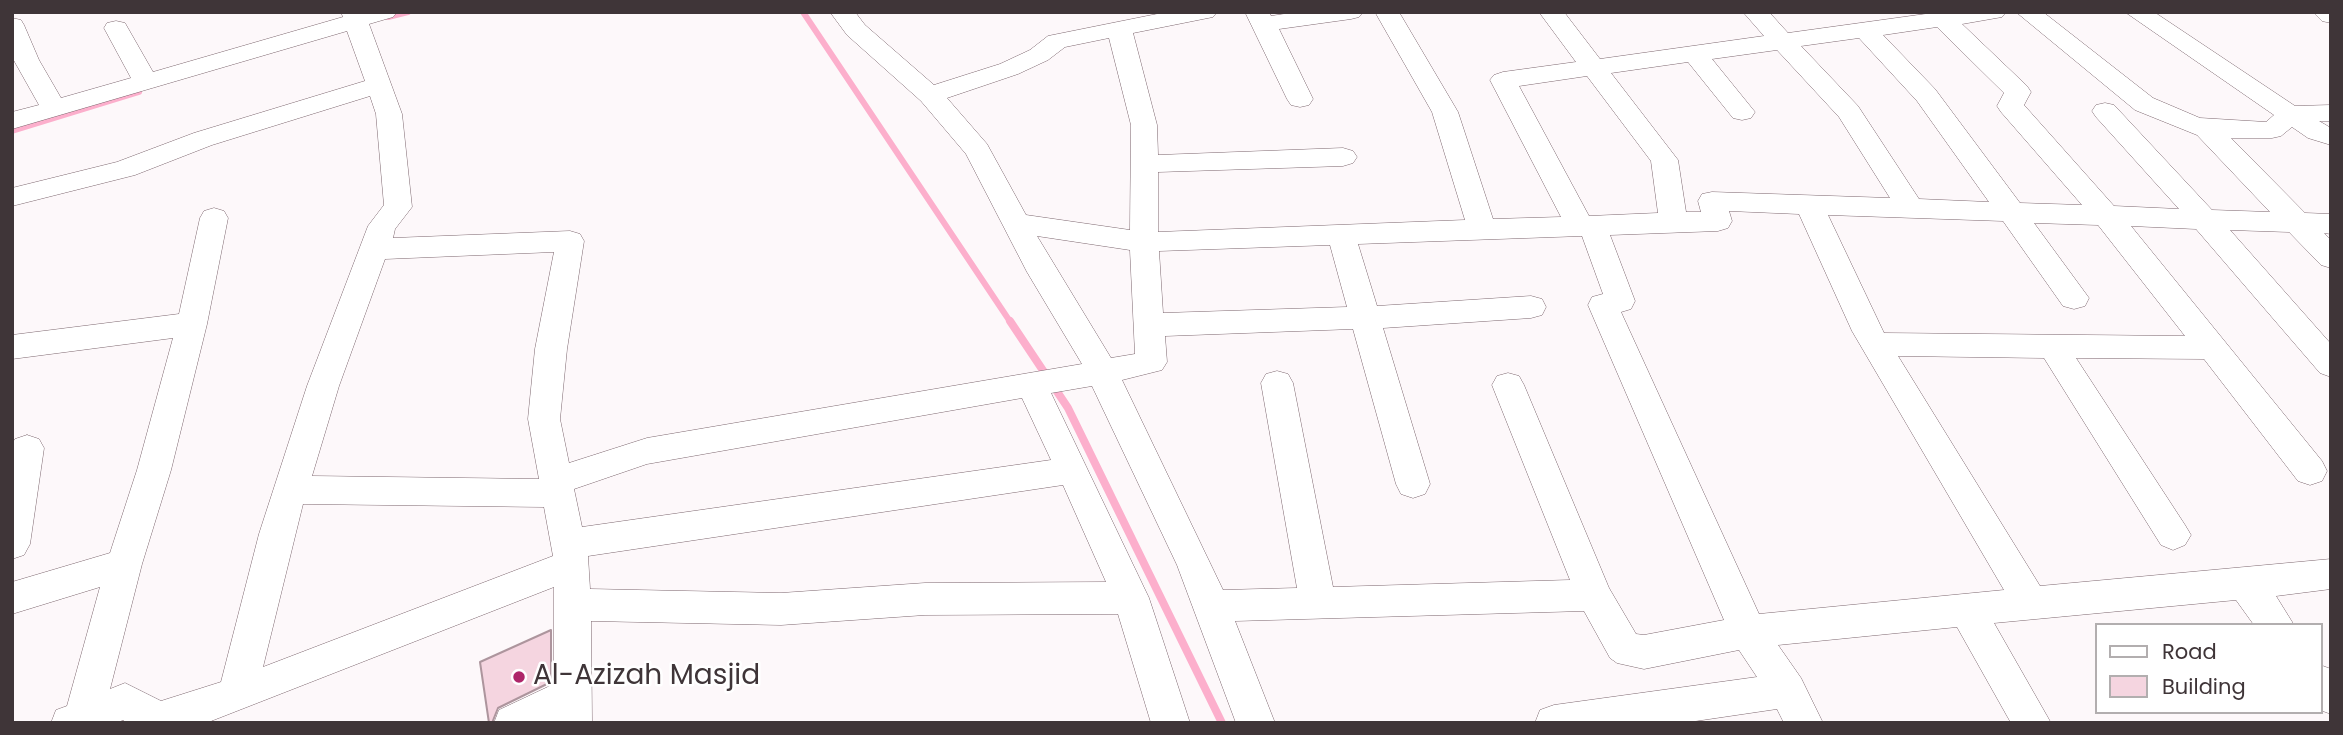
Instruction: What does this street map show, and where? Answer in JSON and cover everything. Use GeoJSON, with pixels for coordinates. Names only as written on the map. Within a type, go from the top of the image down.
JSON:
{"type":"FeatureCollection","features":[{"type":"Feature","properties":{"kind":"street"},"geometry":{"type":"LineString","coordinates":[[12,121],[355,16],[385,12]]}},
{"type":"Feature","properties":{"kind":"street"},"geometry":{"type":"LineString","coordinates":[[842,12],[856,30],[930,95],[977,150],[1093,373],[1117,408],[1195,565],[1256,723]]}},
{"type":"Feature","properties":{"kind":"street"},"geometry":{"type":"LineString","coordinates":[[930,95],[1009,69],[1040,55],[1057,41],[1205,12]]}},
{"type":"Feature","properties":{"kind":"street"},"geometry":{"type":"LineString","coordinates":[[1300,99],[1261,18],[1351,12]]}},
{"type":"Feature","properties":{"kind":"street"},"geometry":{"type":"LineString","coordinates":[[1387,12],[1445,112],[1482,229]]}},
{"type":"Feature","properties":{"kind":"street"},"geometry":{"type":"LineString","coordinates":[[1550,12],[1664,160],[1674,223]]}},
{"type":"Feature","properties":{"kind":"street"},"geometry":{"type":"LineString","coordinates":[[1755,12],[1849,112],[1910,208]]}},
{"type":"Feature","properties":{"kind":"street"},"geometry":{"type":"LineString","coordinates":[[1554,723],[1795,707],[1748,632],[1604,305],[1620,301],[1586,226],[1503,80],[1994,12]]}},
{"type":"Feature","properties":{"kind":"street"},"geometry":{"type":"LineString","coordinates":[[2028,12],[2144,104],[2195,126],[2272,130],[2291,114],[2331,113]]}},
{"type":"Feature","properties":{"kind":"street"},"geometry":{"type":"LineString","coordinates":[[2137,12],[2317,132],[2331,137]]}},
{"type":"Feature","properties":{"kind":"street"},"geometry":{"type":"LineString","coordinates":[[2325,12],[2331,16]]}},
{"type":"Feature","properties":{"kind":"street"},"geometry":{"type":"LineString","coordinates":[[237,695],[277,534],[328,373],[382,226],[398,207],[389,114],[355,16]]}},
{"type":"Feature","properties":{"kind":"street"},"geometry":{"type":"LineString","coordinates":[[1943,19],[2018,92],[2010,106],[2106,215],[2310,471]]}},
{"type":"Feature","properties":{"kind":"street"},"geometry":{"type":"LineString","coordinates":[[12,25],[19,61],[54,109]]}},
{"type":"Feature","properties":{"kind":"street"},"geometry":{"type":"LineString","coordinates":[[116,28],[146,82]]}},
{"type":"Feature","properties":{"kind":"street"},"geometry":{"type":"LineString","coordinates":[[290,491],[557,487],[647,451],[1151,362],[1144,242],[1144,125],[1119,28]]}},
{"type":"Feature","properties":{"kind":"street"},"geometry":{"type":"LineString","coordinates":[[1865,30],[1926,95],[2074,298]]}},
{"type":"Feature","properties":{"kind":"street"},"geometry":{"type":"LineString","coordinates":[[1695,54],[1742,112]]}},
{"type":"Feature","properties":{"kind":"street"},"geometry":{"type":"LineString","coordinates":[[14,204],[125,169],[216,135],[379,85]]}},
{"type":"Feature","properties":{"kind":"street"},"geometry":{"type":"LineString","coordinates":[[2105,111],[2204,219],[2331,365]]}},
{"type":"Feature","properties":{"kind":"street"},"geometry":{"type":"LineString","coordinates":[[2205,127],[2331,258]]}},
{"type":"Feature","properties":{"kind":"street"},"geometry":{"type":"LineString","coordinates":[[2331,149],[2331,156]]}},
{"type":"Feature","properties":{"kind":"street"},"geometry":{"type":"LineString","coordinates":[[1144,164],[1343,156]]}},
{"type":"Feature","properties":{"kind":"street"},"geometry":{"type":"LineString","coordinates":[[1016,223],[1144,242],[1717,221],[1712,201],[2331,224]]}},
{"type":"Feature","properties":{"kind":"street"},"geometry":{"type":"LineString","coordinates":[[1809,205],[1867,331],[2031,603]]}},
{"type":"Feature","properties":{"kind":"street"},"geometry":{"type":"LineString","coordinates":[[77,720],[154,470],[192,324],[214,218]]}},
{"type":"Feature","properties":{"kind":"street"},"geometry":{"type":"LineString","coordinates":[[1341,234],[1413,484]]}},
{"type":"Feature","properties":{"kind":"street"},"geometry":{"type":"LineString","coordinates":[[375,248],[570,241],[551,349],[544,419],[570,554],[573,709],[513,723]]}},
{"type":"Feature","properties":{"kind":"street"},"geometry":{"type":"LineString","coordinates":[[1149,325],[1364,318],[1531,307]]}},
{"type":"Feature","properties":{"kind":"street"},"geometry":{"type":"LineString","coordinates":[[12,347],[192,324]]}},
{"type":"Feature","properties":{"kind":"street"},"geometry":{"type":"LineString","coordinates":[[1876,344],[2212,348]]}},
{"type":"Feature","properties":{"kind":"street"},"geometry":{"type":"LineString","coordinates":[[2054,348],[2173,535]]}},
{"type":"Feature","properties":{"kind":"street"},"geometry":{"type":"LineString","coordinates":[[1036,383],[1131,598],[1171,723]]}},
{"type":"Feature","properties":{"kind":"street"},"geometry":{"type":"LineString","coordinates":[[1277,383],[1318,603]]}},
{"type":"Feature","properties":{"kind":"street"},"geometry":{"type":"LineString","coordinates":[[1508,385],[1594,595],[1623,646],[1630,651],[1644,652],[1748,632],[2331,574]]}},
{"type":"Feature","properties":{"kind":"street"},"geometry":{"type":"LineString","coordinates":[[12,544],[27,448]]}},
{"type":"Feature","properties":{"kind":"street"},"geometry":{"type":"LineString","coordinates":[[77,720],[125,701],[158,720],[237,695],[570,554],[1073,470]]}},
{"type":"Feature","properties":{"kind":"street"},"geometry":{"type":"LineString","coordinates":[[12,598],[124,564]]}},
{"type":"Feature","properties":{"kind":"street"},"geometry":{"type":"LineString","coordinates":[[2245,584],[2274,623]]}},
{"type":"Feature","properties":{"kind":"street"},"geometry":{"type":"LineString","coordinates":[[1210,606],[1594,595]]}},
{"type":"Feature","properties":{"kind":"street"},"geometry":{"type":"LineString","coordinates":[[572,605],[781,609],[925,599],[1131,598]]}},
{"type":"Feature","properties":{"kind":"street"},"geometry":{"type":"LineString","coordinates":[[1966,609],[2032,723]]}},
{"type":"Feature","properties":{"kind":"building","name":"Al-Azizah Masjid"},"geometry":{"type":"Polygon","coordinates":[[[551,630],[551,682],[498,708],[492,723],[489,723],[480,662],[551,630]]]}},
{"type":"Feature","properties":{"kind":"waterway"},"geometry":{"type":"LineString","coordinates":[[388,17],[408,12]]}},
{"type":"Feature","properties":{"kind":"waterway"},"geometry":{"type":"LineString","coordinates":[[803,12],[1011,323]]}},
{"type":"Feature","properties":{"kind":"waterway"},"geometry":{"type":"LineString","coordinates":[[12,131],[139,92]]}},
{"type":"Feature","properties":{"kind":"waterway"},"geometry":{"type":"LineString","coordinates":[[1010,321],[1068,408],[1222,723]]}},
{"type":"Feature","properties":{"kind":"place","name":"Al-Azizah Masjid"},"geometry":{"type":"Point","coordinates":[519,677]}}]}
